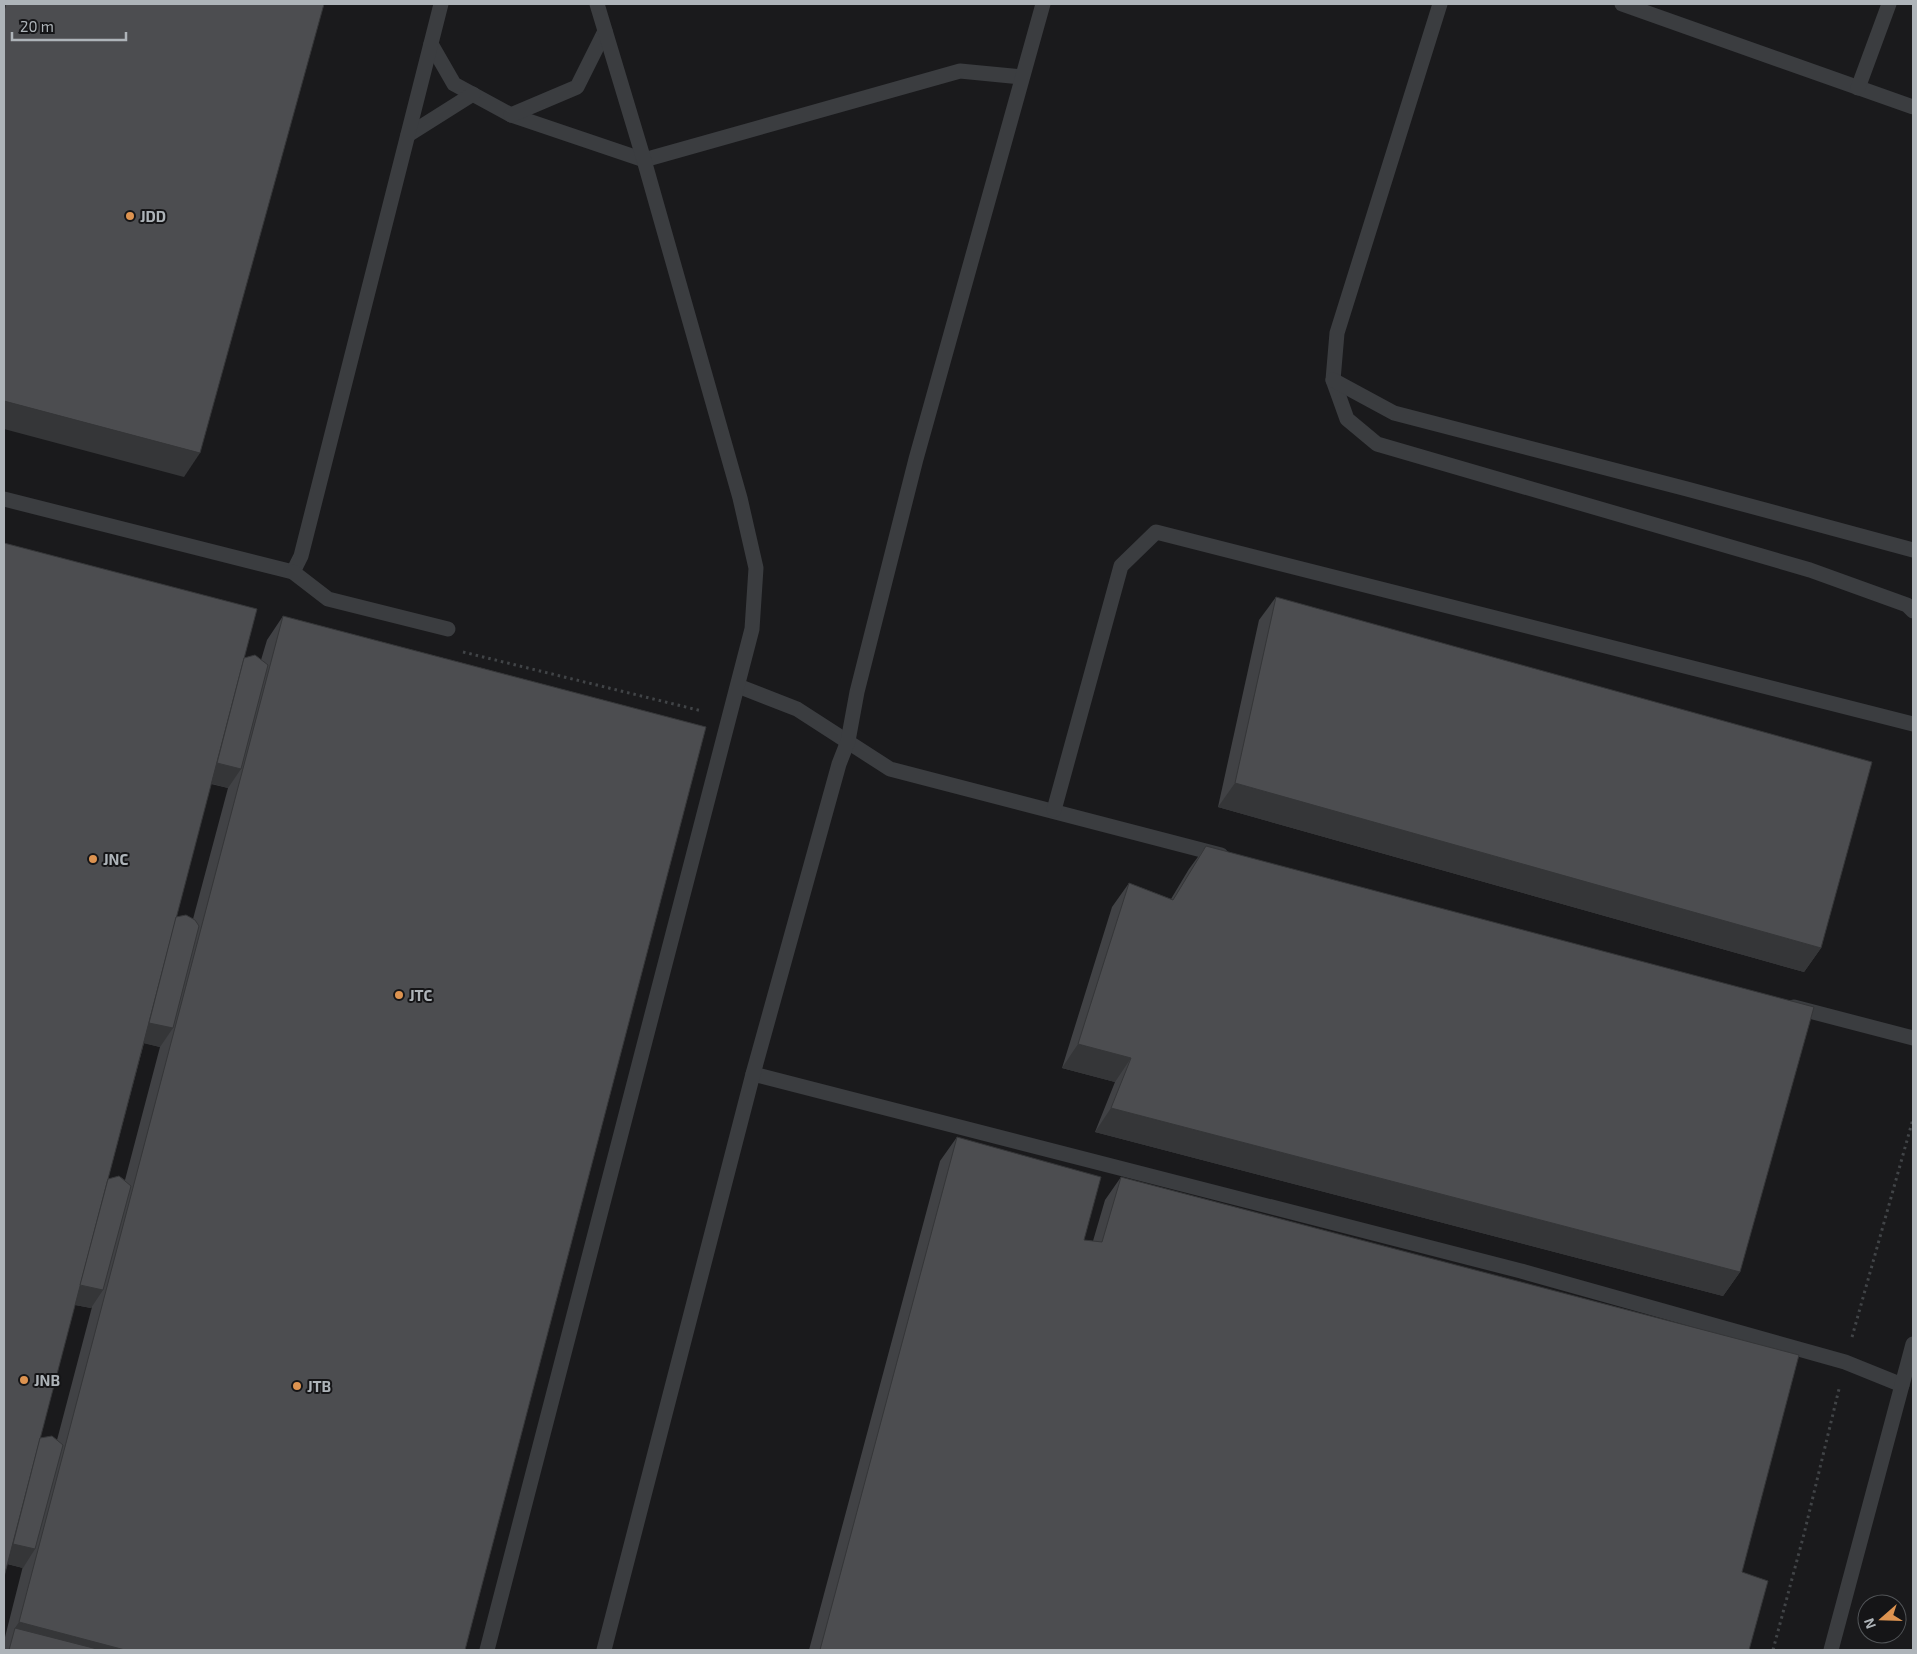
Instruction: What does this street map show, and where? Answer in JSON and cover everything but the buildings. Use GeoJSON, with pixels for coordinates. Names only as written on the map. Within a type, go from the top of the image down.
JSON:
{"type":"FeatureCollection","features":[{"type":"Feature","properties":{"kind":"lane"},"geometry":{"type":"LineString","coordinates":[[293,572],[301,556],[441,4]]}},
{"type":"Feature","properties":{"kind":"lane"},"geometry":{"type":"LineString","coordinates":[[487,1650],[752,629],[756,568],[740,498],[644,160],[597,4]]}},
{"type":"Feature","properties":{"kind":"lane"},"geometry":{"type":"LineString","coordinates":[[604,1650],[753,1074],[839,764],[848,741],[857,692],[916,459],[1043,4]]}},
{"type":"Feature","properties":{"kind":"lane"},"geometry":{"type":"LineString","coordinates":[[1440,4],[1337,333],[1334,380],[1347,420],[1377,444],[1810,570],[1907,606],[1913,611]]}},
{"type":"Feature","properties":{"kind":"lane"},"geometry":{"type":"LineString","coordinates":[[1622,4],[1913,108]]}},
{"type":"Feature","properties":{"kind":"lane"},"geometry":{"type":"LineString","coordinates":[[1858,88],[1889,4]]}},
{"type":"Feature","properties":{"kind":"lane"},"geometry":{"type":"LineString","coordinates":[[511,114],[578,87],[605,31]]}},
{"type":"Feature","properties":{"kind":"lane"},"geometry":{"type":"LineString","coordinates":[[431,44],[454,84],[511,114],[644,160],[960,71],[1022,77]]}},
{"type":"Feature","properties":{"kind":"lane"},"geometry":{"type":"LineString","coordinates":[[408,135],[473,94]]}},
{"type":"Feature","properties":{"kind":"lane"},"geometry":{"type":"LineString","coordinates":[[1334,380],[1394,414],[1687,488],[1913,550]]}},
{"type":"Feature","properties":{"kind":"lane"},"geometry":{"type":"LineString","coordinates":[[4,499],[293,572],[328,599],[448,630]]}},
{"type":"Feature","properties":{"kind":"lane"},"geometry":{"type":"LineString","coordinates":[[1054,810],[1121,566],[1156,532],[1913,724]]}},
{"type":"Feature","properties":{"kind":"lane"},"geometry":{"type":"LineString","coordinates":[[738,686],[797,709],[890,769],[1054,810],[1232,858]]}},
{"type":"Feature","properties":{"kind":"lane"},"geometry":{"type":"LineString","coordinates":[[1782,1004],[1913,1038]]}},
{"type":"Feature","properties":{"kind":"lane"},"geometry":{"type":"LineString","coordinates":[[753,1074],[1521,1272],[1845,1362],[1902,1385]]}},
{"type":"Feature","properties":{"kind":"lane"},"geometry":{"type":"LineString","coordinates":[[1831,1650],[1913,1344]]}},
{"type":"Feature","properties":{"kind":"path"},"geometry":{"type":"LineString","coordinates":[[448,630],[446,648],[729,717]]}},
{"type":"Feature","properties":{"kind":"place","name":"JDD"},"geometry":{"type":"Point","coordinates":[130,216]}},
{"type":"Feature","properties":{"kind":"place","name":"JNC"},"geometry":{"type":"Point","coordinates":[93,859]}},
{"type":"Feature","properties":{"kind":"place","name":"JTC"},"geometry":{"type":"Point","coordinates":[399,995]}},
{"type":"Feature","properties":{"kind":"place","name":"JNB"},"geometry":{"type":"Point","coordinates":[24,1380]}},
{"type":"Feature","properties":{"kind":"place","name":"JTB"},"geometry":{"type":"Point","coordinates":[297,1386]}}]}
